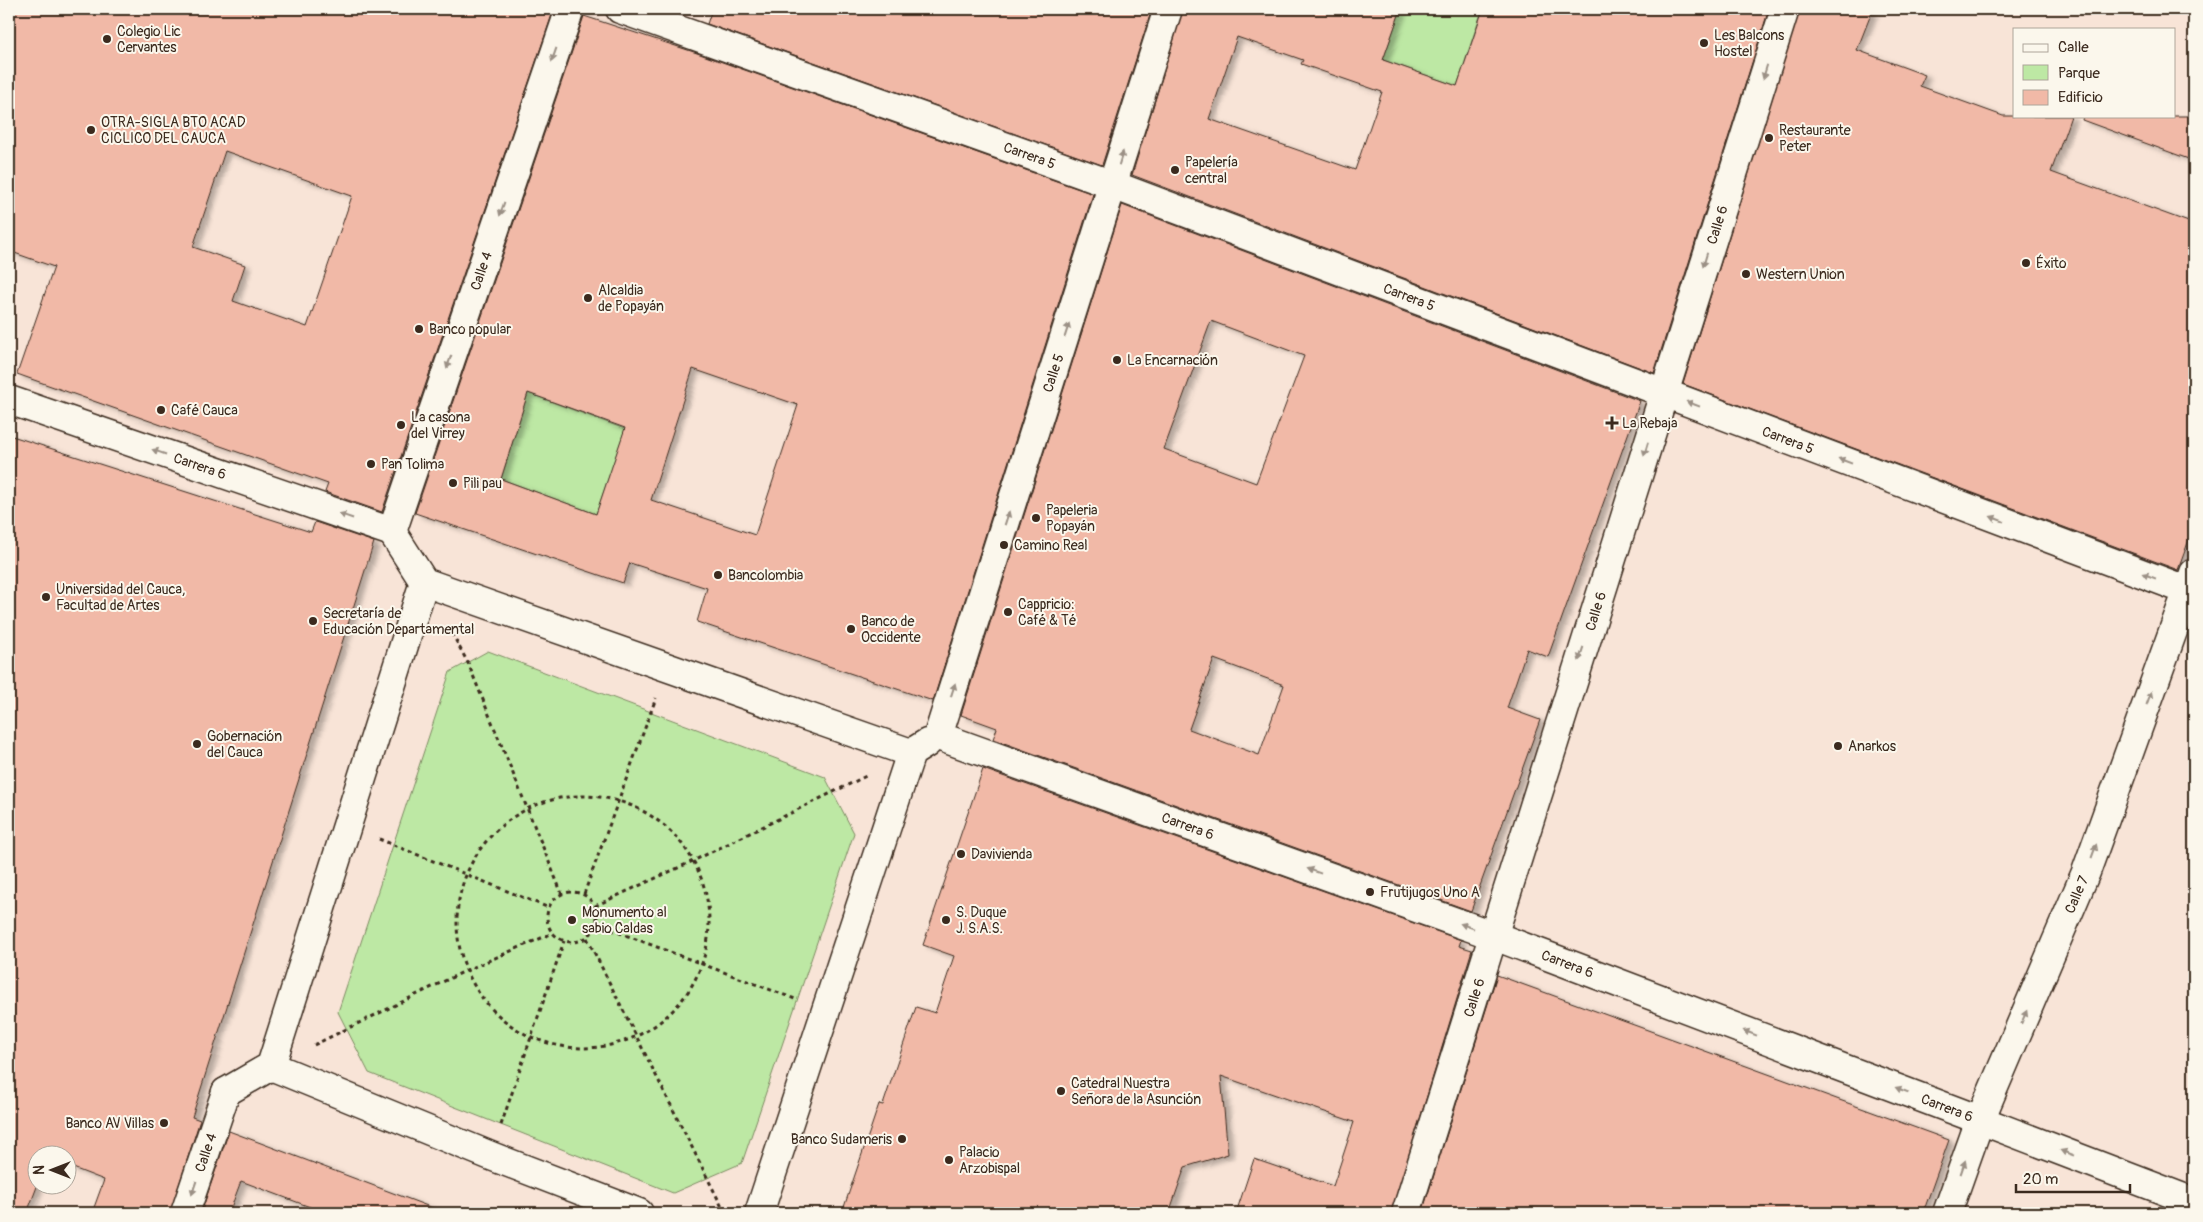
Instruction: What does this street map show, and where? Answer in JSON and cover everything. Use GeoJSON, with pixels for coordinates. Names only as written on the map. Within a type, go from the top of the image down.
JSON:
{"type":"FeatureCollection","features":[{"type":"Feature","properties":{"kind":"street","name":"Calle 4"},"geometry":{"type":"LineString","coordinates":[[392,532],[570,9]]}},
{"type":"Feature","properties":{"kind":"street","name":"Carrera 5"},"geometry":{"type":"LineString","coordinates":[[620,9],[1113,185],[1664,393],[2192,586]]}},
{"type":"Feature","properties":{"kind":"street","name":"Calle 5"},"geometry":{"type":"LineString","coordinates":[[938,736],[1168,9]]}},
{"type":"Feature","properties":{"kind":"street","name":"Calle 6"},"geometry":{"type":"LineString","coordinates":[[1406,1213],[1784,9]]}},
{"type":"Feature","properties":{"kind":"street","name":"Carrera 6"},"geometry":{"type":"LineString","coordinates":[[9,400],[392,532]]}},
{"type":"Feature","properties":{"kind":"street"},"geometry":{"type":"LineString","coordinates":[[392,532],[424,582],[911,753]]}},
{"type":"Feature","properties":{"kind":"street"},"geometry":{"type":"LineString","coordinates":[[424,582],[271,1066],[490,1156],[639,1213]]}},
{"type":"Feature","properties":{"kind":"street","name":"Calle 7"},"geometry":{"type":"LineString","coordinates":[[1948,1213],[1980,1120],[2086,872],[2192,586]]}},
{"type":"Feature","properties":{"kind":"street","name":"Carrera 6"},"geometry":{"type":"LineString","coordinates":[[938,736],[1492,935],[2194,1202]]}},
{"type":"Feature","properties":{"kind":"street"},"geometry":{"type":"LineString","coordinates":[[759,1213],[911,753],[938,736]]}},
{"type":"Feature","properties":{"kind":"street","name":"Calle 4"},"geometry":{"type":"LineString","coordinates":[[185,1213],[226,1092],[271,1066]]}},
{"type":"Feature","properties":{"kind":"path"},"geometry":{"type":"LineString","coordinates":[[424,582],[468,663],[528,805],[562,894]]}},
{"type":"Feature","properties":{"kind":"path"},"geometry":{"type":"LineString","coordinates":[[584,894],[667,668]]}},
{"type":"Feature","properties":{"kind":"path"},"geometry":{"type":"LineString","coordinates":[[595,906],[693,861],[911,753]]}},
{"type":"Feature","properties":{"kind":"path"},"geometry":{"type":"LineString","coordinates":[[576,796],[601,797],[618,801],[646,813],[666,827],[683,845],[693,861],[705,888],[708,912],[708,937],[702,964],[694,983],[680,1003],[663,1020],[637,1036],[620,1043],[596,1048],[573,1048],[549,1044],[531,1037],[506,1022],[488,1005],[474,985],[467,970],[459,938],[458,915],[462,890],[467,875],[483,847],[499,828],[528,805],[576,796]]}},
{"type":"Feature","properties":{"kind":"path"},"geometry":{"type":"LineString","coordinates":[[347,826],[549,908]]}},
{"type":"Feature","properties":{"kind":"path"},"geometry":{"type":"LineString","coordinates":[[578,892],[584,894],[595,906],[598,920],[587,938],[573,942],[564,941],[552,933],[548,918],[549,908],[556,898],[562,894],[578,892]]}},
{"type":"Feature","properties":{"kind":"path"},"geometry":{"type":"LineString","coordinates":[[596,924],[826,1010]]}},
{"type":"Feature","properties":{"kind":"path"},"geometry":{"type":"LineString","coordinates":[[271,1066],[467,970],[552,933]]}},
{"type":"Feature","properties":{"kind":"path"},"geometry":{"type":"LineString","coordinates":[[587,938],[725,1213]]}},
{"type":"Feature","properties":{"kind":"path"},"geometry":{"type":"LineString","coordinates":[[490,1156],[564,941]]}},
{"type":"Feature","properties":{"kind":"green space"},"geometry":{"type":"Polygon","coordinates":[[[1401,9],[1482,10],[1457,86],[1383,60],[1401,9]]]}},
{"type":"Feature","properties":{"kind":"green space"},"geometry":{"type":"Polygon","coordinates":[[[528,393],[625,429],[596,514],[501,479],[528,393]]]}},
{"type":"Feature","properties":{"kind":"green space"},"geometry":{"type":"Polygon","coordinates":[[[488,651],[825,777],[854,833],[742,1163],[673,1193],[369,1073],[338,1012],[450,672],[488,651]]]}},
{"type":"Feature","properties":{"kind":"building"},"geometry":{"type":"Polygon","coordinates":[[[9,9],[554,9],[382,512],[325,492],[328,484],[17,374],[54,267],[9,251],[9,9]],[[225,151],[193,247],[245,265],[233,301],[307,327],[352,196],[225,151]]]}},
{"type":"Feature","properties":{"kind":"building"},"geometry":{"type":"Polygon","coordinates":[[[712,9],[1152,9],[1102,165],[707,24],[712,9]]]}},
{"type":"Feature","properties":{"kind":"building"},"geometry":{"type":"Polygon","coordinates":[[[1183,9],[1401,9],[1383,60],[1457,86],[1483,9],[1769,9],[1654,373],[1132,175],[1183,9]],[[1237,37],[1209,119],[1355,170],[1382,92],[1301,64],[1303,60],[1237,37]]]}},
{"type":"Feature","properties":{"kind":"building"},"geometry":{"type":"Polygon","coordinates":[[[1800,9],[1873,9],[1857,50],[1925,75],[1920,86],[2003,116],[2013,116],[2013,118],[2070,118],[2051,172],[2194,224],[2194,526],[2178,570],[1683,384],[1800,9]]]}},
{"type":"Feature","properties":{"kind":"building"},"geometry":{"type":"Polygon","coordinates":[[[584,16],[697,53],[1093,194],[933,701],[697,622],[707,588],[630,563],[623,583],[415,513],[584,16]],[[693,369],[651,500],[755,535],[798,405],[693,369]],[[528,393],[501,479],[596,514],[625,428],[528,393]]]}},
{"type":"Feature","properties":{"kind":"building"},"geometry":{"type":"Polygon","coordinates":[[[2176,116],[2194,116],[2194,161],[2082,120],[2082,118],[2176,118],[2176,116]]]}},
{"type":"Feature","properties":{"kind":"building"},"geometry":{"type":"Polygon","coordinates":[[[1122,205],[1640,401],[1548,657],[1527,649],[1507,708],[1540,720],[1471,911],[993,739],[997,728],[961,715],[1122,205]],[[1211,321],[1164,449],[1256,483],[1304,356],[1211,321]],[[1214,659],[1189,729],[1259,755],[1284,685],[1214,659]]]}},
{"type":"Feature","properties":{"kind":"building"},"geometry":{"type":"Polygon","coordinates":[[[9,435],[311,532],[315,522],[374,542],[192,1117],[200,1120],[170,1213],[92,1213],[104,1180],[78,1170],[78,1144],[28,1144],[28,1194],[34,1194],[27,1213],[9,1213],[9,435]]]}},
{"type":"Feature","properties":{"kind":"building"},"geometry":{"type":"Polygon","coordinates":[[[983,769],[1461,940],[1459,946],[1472,950],[1391,1213],[1236,1213],[1254,1159],[1333,1186],[1354,1122],[1221,1076],[1228,1154],[1185,1167],[1169,1213],[842,1213],[879,1104],[883,1105],[916,1007],[935,1013],[954,956],[923,945],[983,769]]]}},
{"type":"Feature","properties":{"kind":"building"},"geometry":{"type":"Polygon","coordinates":[[[1497,975],[1949,1140],[1923,1213],[1422,1213],[1497,975]]]}},
{"type":"Feature","properties":{"kind":"building"},"geometry":{"type":"Polygon","coordinates":[[[229,1131],[438,1210],[438,1213],[326,1213],[241,1181],[229,1213],[201,1213],[229,1131]]]}},
{"type":"Feature","properties":{"kind":"place","name":"Colegio Lic Cervantes"},"geometry":{"type":"Point","coordinates":[107,39]}},
{"type":"Feature","properties":{"kind":"place","name":"Les Balcons Hostel"},"geometry":{"type":"Point","coordinates":[1704,43]}},
{"type":"Feature","properties":{"kind":"place","name":"OTRA-SIGLA BTO ACAD CICLICO DEL CAUCA"},"geometry":{"type":"Point","coordinates":[91,130]}},
{"type":"Feature","properties":{"kind":"place","name":"Restaurante Peter"},"geometry":{"type":"Point","coordinates":[1769,138]}},
{"type":"Feature","properties":{"kind":"place","name":"Papelería central"},"geometry":{"type":"Point","coordinates":[1175,170]}},
{"type":"Feature","properties":{"kind":"place","name":"Éxito"},"geometry":{"type":"Point","coordinates":[2026,263]}},
{"type":"Feature","properties":{"kind":"place","name":"Western Union"},"geometry":{"type":"Point","coordinates":[1746,274]}},
{"type":"Feature","properties":{"kind":"place","name":"Alcaldia de Popayán"},"geometry":{"type":"Point","coordinates":[588,298]}},
{"type":"Feature","properties":{"kind":"place","name":"Banco popular"},"geometry":{"type":"Point","coordinates":[419,329]}},
{"type":"Feature","properties":{"kind":"place","name":"La Encarnación"},"geometry":{"type":"Point","coordinates":[1117,360]}},
{"type":"Feature","properties":{"kind":"place","name":"Café Cauca"},"geometry":{"type":"Point","coordinates":[161,410]}},
{"type":"Feature","properties":{"kind":"place","name":"La Rebaja"},"geometry":{"type":"Point","coordinates":[1612,423]}},
{"type":"Feature","properties":{"kind":"place","name":"La casona del Virrey"},"geometry":{"type":"Point","coordinates":[401,425]}},
{"type":"Feature","properties":{"kind":"place","name":"Pan Tolima"},"geometry":{"type":"Point","coordinates":[371,464]}},
{"type":"Feature","properties":{"kind":"place","name":"Pili pau"},"geometry":{"type":"Point","coordinates":[453,483]}},
{"type":"Feature","properties":{"kind":"place","name":"Papeleria Popayán"},"geometry":{"type":"Point","coordinates":[1036,518]}},
{"type":"Feature","properties":{"kind":"place","name":"Camino Real"},"geometry":{"type":"Point","coordinates":[1004,545]}},
{"type":"Feature","properties":{"kind":"place","name":"Bancolombia"},"geometry":{"type":"Point","coordinates":[718,575]}},
{"type":"Feature","properties":{"kind":"place","name":"Universidad del Cauca, Facultad de Artes"},"geometry":{"type":"Point","coordinates":[46,597]}},
{"type":"Feature","properties":{"kind":"place","name":"Cappricio: Café & Té"},"geometry":{"type":"Point","coordinates":[1008,612]}},
{"type":"Feature","properties":{"kind":"place","name":"Secretaría de Educación Departamental"},"geometry":{"type":"Point","coordinates":[313,621]}},
{"type":"Feature","properties":{"kind":"place","name":"Banco de Occidente"},"geometry":{"type":"Point","coordinates":[851,629]}},
{"type":"Feature","properties":{"kind":"place","name":"Gobernación del Cauca"},"geometry":{"type":"Point","coordinates":[197,744]}},
{"type":"Feature","properties":{"kind":"place","name":"Anarkos"},"geometry":{"type":"Point","coordinates":[1838,746]}},
{"type":"Feature","properties":{"kind":"place","name":"Davivienda"},"geometry":{"type":"Point","coordinates":[961,854]}},
{"type":"Feature","properties":{"kind":"place","name":"Frutijugos Uno A"},"geometry":{"type":"Point","coordinates":[1370,892]}},
{"type":"Feature","properties":{"kind":"place","name":"Monumento al sabio Caldas"},"geometry":{"type":"Point","coordinates":[572,920]}},
{"type":"Feature","properties":{"kind":"place","name":"S. Duque J. S.A.S."},"geometry":{"type":"Point","coordinates":[946,920]}},
{"type":"Feature","properties":{"kind":"place","name":"Catedral Nuestra Señora de la Asunción"},"geometry":{"type":"Point","coordinates":[1061,1091]}},
{"type":"Feature","properties":{"kind":"place","name":"Banco AV Villas"},"geometry":{"type":"Point","coordinates":[164,1123]}},
{"type":"Feature","properties":{"kind":"place","name":"Banco Sudameris"},"geometry":{"type":"Point","coordinates":[902,1139]}},
{"type":"Feature","properties":{"kind":"place","name":"Palacio Arzobispal"},"geometry":{"type":"Point","coordinates":[949,1160]}}]}
